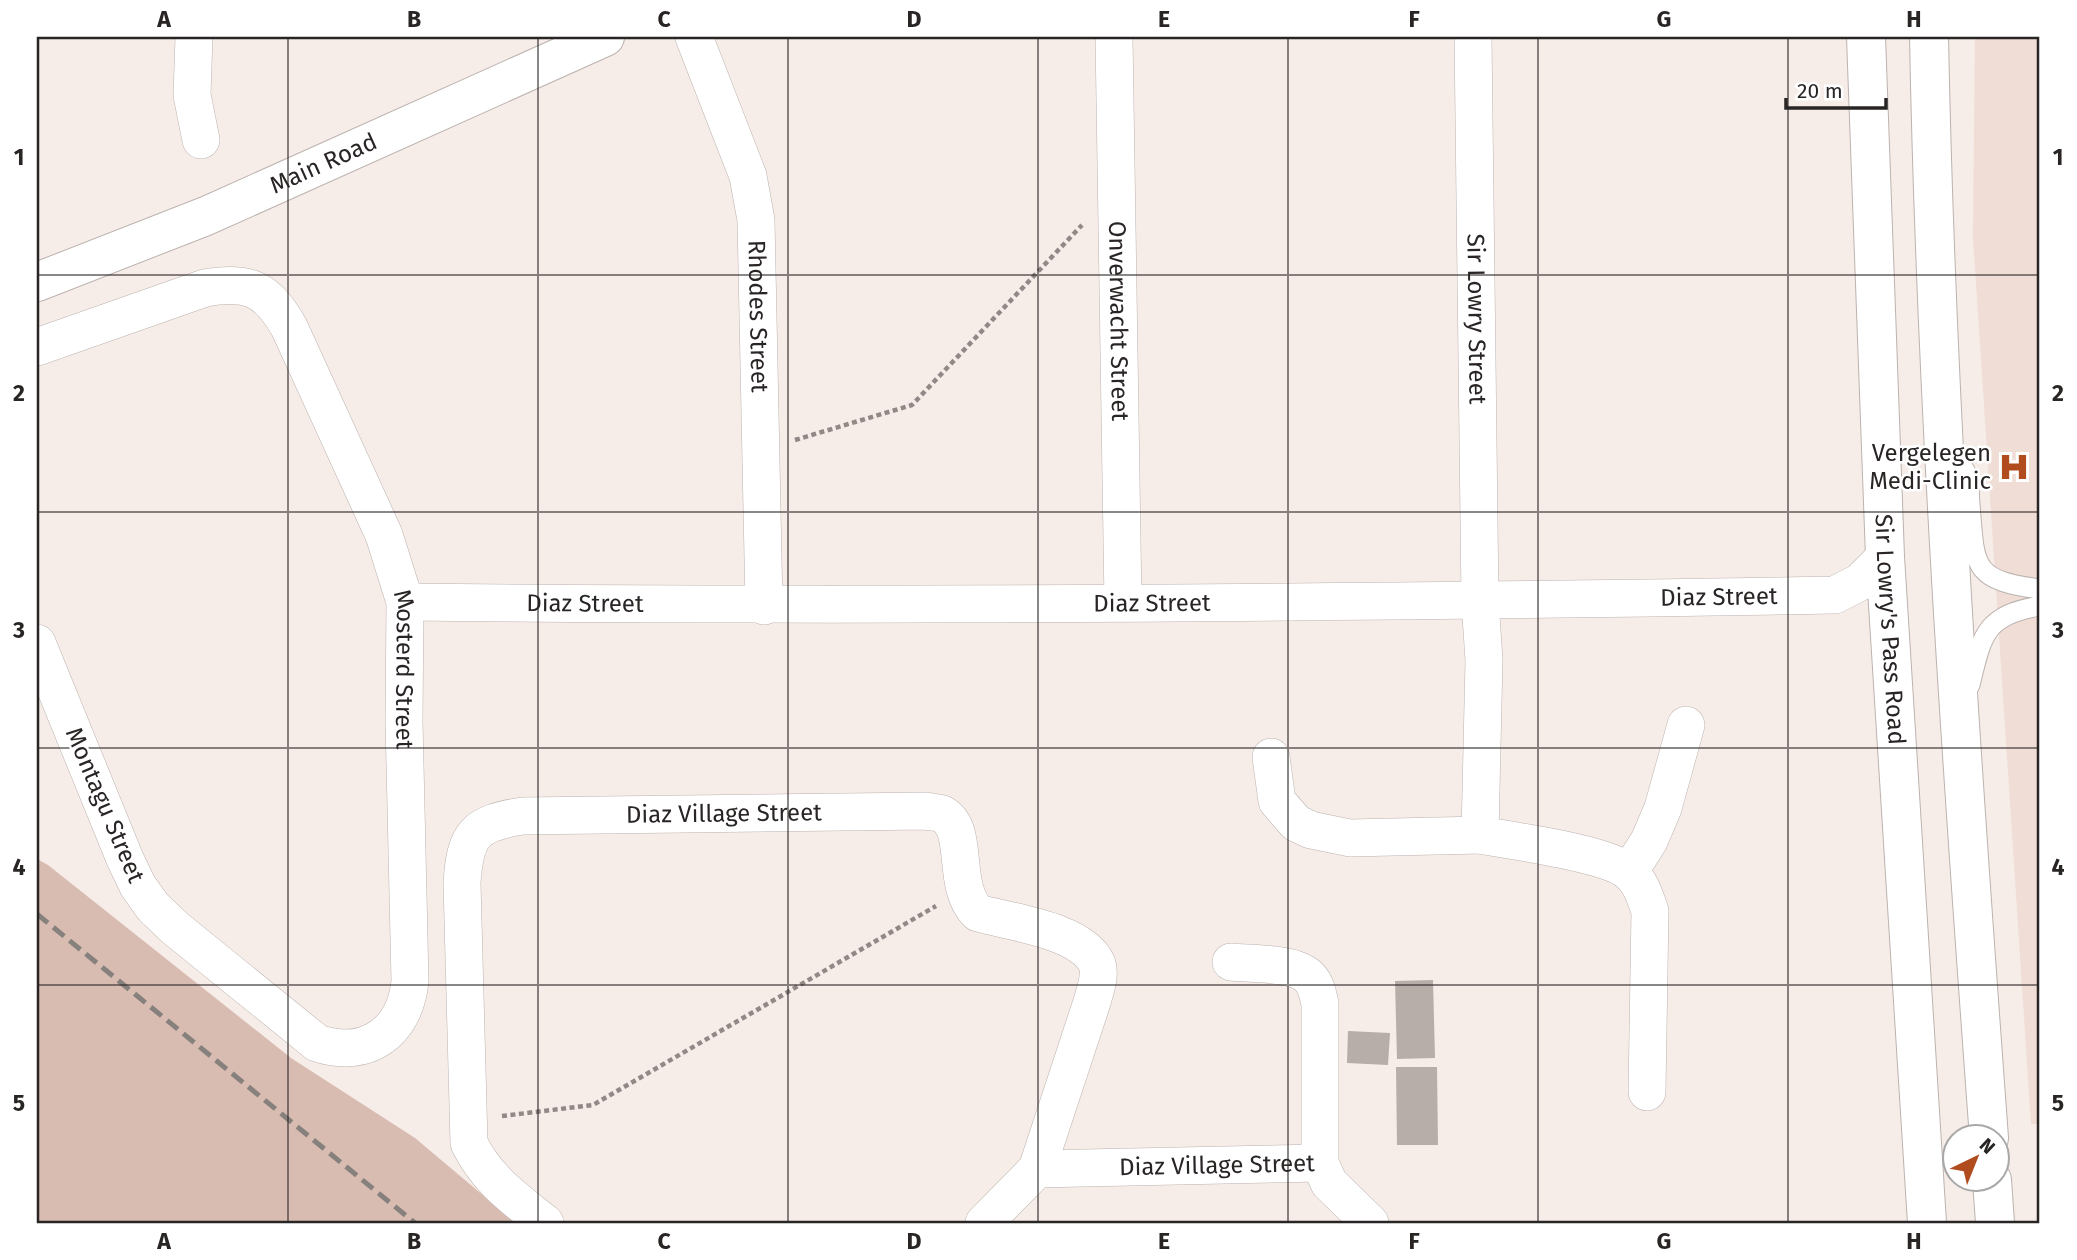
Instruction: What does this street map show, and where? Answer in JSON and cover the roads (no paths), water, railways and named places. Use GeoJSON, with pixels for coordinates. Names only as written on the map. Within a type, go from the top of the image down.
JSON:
{"type":"FeatureCollection","features":[{"type":"Feature","properties":{"kind":"main road","name":"Main Road"},"geometry":{"type":"LineString","coordinates":[[37,282],[206,216],[605,37]]}},
{"type":"Feature","properties":{"kind":"main road","name":"Sir Lowry's Pass Road"},"geometry":{"type":"LineString","coordinates":[[1866,37],[1885,557],[1927,1223]]}},
{"type":"Feature","properties":{"kind":"main road"},"geometry":{"type":"LineString","coordinates":[[1929,37],[1932,176],[1944,436],[1988,1124]]}},
{"type":"Feature","properties":{"kind":"main road"},"geometry":{"type":"LineString","coordinates":[[1993,1194],[1995,1223]]}},
{"type":"Feature","properties":{"kind":"street"},"geometry":{"type":"LineString","coordinates":[[194,37],[192,95],[201,139]]}},
{"type":"Feature","properties":{"kind":"street","name":"Rhodes Street"},"geometry":{"type":"LineString","coordinates":[[694,37],[748,176],[756,220],[764,606]]}},
{"type":"Feature","properties":{"kind":"street","name":"Onverwacht Street"},"geometry":{"type":"LineString","coordinates":[[1114,37],[1123,603]]}},
{"type":"Feature","properties":{"kind":"street","name":"Sir Lowry Street"},"geometry":{"type":"LineString","coordinates":[[1473,37],[1480,601],[1484,660],[1480,835]]}},
{"type":"Feature","properties":{"kind":"street","name":"Mosterd Street"},"geometry":{"type":"LineString","coordinates":[[37,348],[205,288],[229,284],[260,292],[276,304],[289,327],[384,536],[405,602],[408,998],[404,1011],[383,1036],[366,1046],[334,1049]]}},
{"type":"Feature","properties":{"kind":"street","name":"Diaz Street"},"geometry":{"type":"LineString","coordinates":[[405,602],[764,606],[1480,601],[1835,595],[1860,582],[1885,557]]}},
{"type":"Feature","properties":{"kind":"street","name":"Montagu Street"},"geometry":{"type":"LineString","coordinates":[[37,643],[125,859],[138,886],[153,907],[204,953],[317,1043],[334,1049]]}},
{"type":"Feature","properties":{"kind":"street"},"geometry":{"type":"LineString","coordinates":[[1629,872],[1650,841],[1663,807],[1686,725]]}},
{"type":"Feature","properties":{"kind":"street"},"geometry":{"type":"LineString","coordinates":[[1271,757],[1277,801],[1296,823],[1311,830],[1350,838],[1480,835],[1605,859],[1629,872],[1643,889],[1650,911],[1647,1093]]}},
{"type":"Feature","properties":{"kind":"street","name":"Diaz Village Street"},"geometry":{"type":"LineString","coordinates":[[545,1223],[500,1186],[480,1165],[469,1143],[462,883],[464,856],[470,841],[480,829],[496,820],[523,816],[926,811],[941,814],[957,830],[964,890],[969,905],[978,913],[1051,932],[1074,941],[1088,953],[1097,966],[1098,980],[1092,1002],[1037,1169],[1320,1163],[1329,1183],[1370,1223]]}},
{"type":"Feature","properties":{"kind":"street"},"geometry":{"type":"LineString","coordinates":[[1231,962],[1280,966],[1298,971],[1309,977],[1317,989],[1320,1004],[1320,1163]]}},
{"type":"Feature","properties":{"kind":"street"},"geometry":{"type":"LineString","coordinates":[[984,1223],[1037,1169]]}},
{"type":"Feature","properties":{"kind":"lane"},"geometry":{"type":"LineString","coordinates":[[1944,436],[1968,477],[1974,551],[1978,563],[1986,573],[2006,585],[2040,589]]}},
{"type":"Feature","properties":{"kind":"lane"},"geometry":{"type":"LineString","coordinates":[[1961,724],[1984,635],[1992,625],[2011,612],[2040,607]]}},
{"type":"Feature","properties":{"kind":"railway"},"geometry":{"type":"LineString","coordinates":[[37,914],[415,1223]]}},
{"type":"Feature","properties":{"kind":"place","name":"Vergelegen Medi-Clinic"},"geometry":{"type":"Point","coordinates":[2014,467]}}]}
